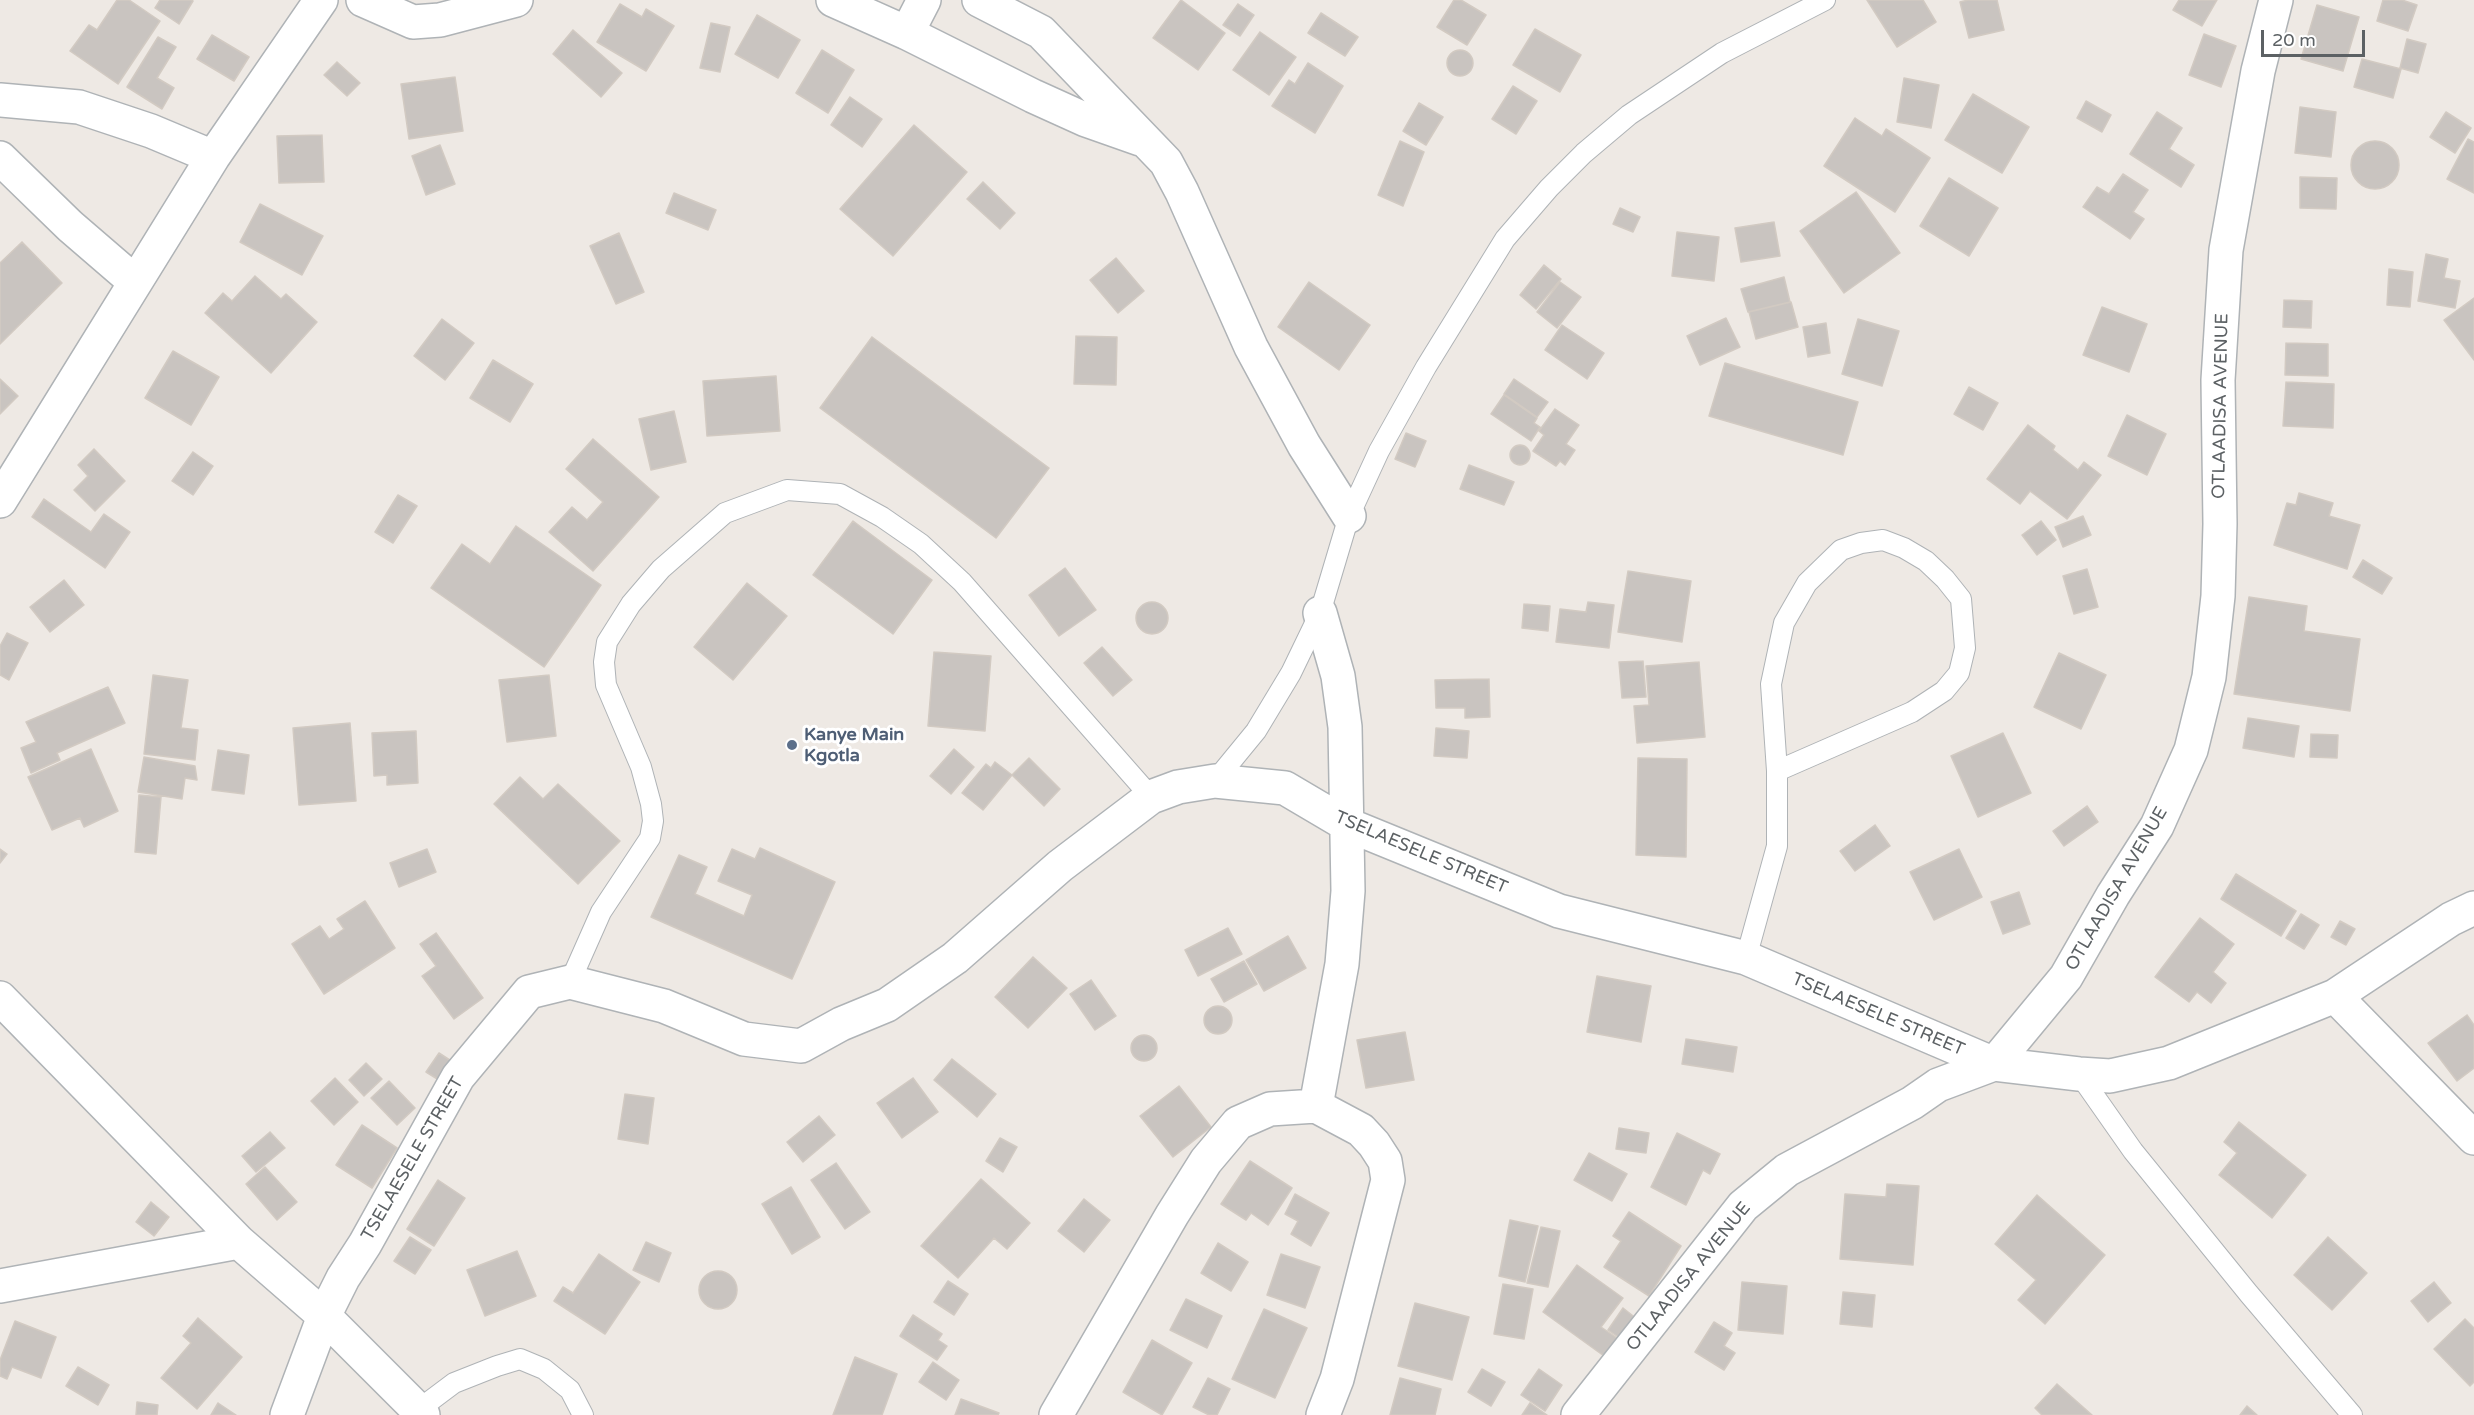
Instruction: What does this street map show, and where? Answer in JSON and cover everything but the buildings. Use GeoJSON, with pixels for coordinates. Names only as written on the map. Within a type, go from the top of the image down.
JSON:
{"type":"FeatureCollection","features":[{"type":"Feature","properties":{"kind":"street"},"geometry":{"type":"LineString","coordinates":[[0,501],[213,157],[321,0]]}},
{"type":"Feature","properties":{"kind":"street"},"geometry":{"type":"LineString","coordinates":[[363,0],[413,22],[440,20],[516,0]]}},
{"type":"Feature","properties":{"kind":"street"},"geometry":{"type":"LineString","coordinates":[[833,0],[908,33],[1086,120],[1149,142]]}},
{"type":"Feature","properties":{"kind":"street"},"geometry":{"type":"LineString","coordinates":[[908,33],[924,0]]}},
{"type":"Feature","properties":{"kind":"street"},"geometry":{"type":"LineString","coordinates":[[979,0],[1041,32],[1166,162],[1182,192],[1251,347],[1304,445],[1349,516]]}},
{"type":"Feature","properties":{"kind":"street","name":"OTLAADISA AVENUE"},"geometry":{"type":"LineString","coordinates":[[1578,1415],[1743,1206],[1787,1170],[1912,1102],[1938,1085],[1994,1064],[2066,977],[2113,895],[2157,826],[2191,750],[2209,677],[2218,596],[2220,524],[2218,380],[2226,250],[2258,71],[2276,0]]}},
{"type":"Feature","properties":{"kind":"street"},"geometry":{"type":"LineString","coordinates":[[0,100],[79,107],[151,131],[213,157]]}},
{"type":"Feature","properties":{"kind":"street"},"geometry":{"type":"LineString","coordinates":[[0,158],[70,226],[135,282]]}},
{"type":"Feature","properties":{"kind":"street"},"geometry":{"type":"LineString","coordinates":[[1316,1106],[1342,964],[1348,891],[1345,726],[1338,676],[1320,613]]}},
{"type":"Feature","properties":{"kind":"street","name":"TSELAESELE STREET"},"geometry":{"type":"LineString","coordinates":[[287,1415],[324,1316],[343,1278],[458,1077],[529,992],[570,982],[664,1006],[744,1039],[801,1046],[841,1024],[887,1005],[955,958],[1060,866],[1151,797],[1178,787],[1215,781],[1285,788],[1346,824],[1559,911],[1746,958],[1994,1064],[2079,1074],[2110,1076],[2169,1063],[2335,996],[2451,919],[2474,908]]}},
{"type":"Feature","properties":{"kind":"street"},"geometry":{"type":"LineString","coordinates":[[2335,996],[2474,1138]]}},
{"type":"Feature","properties":{"kind":"street"},"geometry":{"type":"LineString","coordinates":[[0,998],[239,1242],[324,1316],[421,1412]]}},
{"type":"Feature","properties":{"kind":"street"},"geometry":{"type":"LineString","coordinates":[[1056,1415],[1172,1215],[1212,1154],[1238,1123],[1270,1109],[1316,1106],[1361,1130],[1385,1161],[1388,1180],[1337,1379],[1323,1415]]}},
{"type":"Feature","properties":{"kind":"street"},"geometry":{"type":"LineString","coordinates":[[0,1286],[239,1242]]}},
{"type":"Feature","properties":{"kind":"lane"},"geometry":{"type":"LineString","coordinates":[[1215,781],[1256,731],[1291,673],[1320,613],[1349,516],[1379,451],[1426,367],[1505,239],[1549,188],[1584,153],[1629,115],[1722,53],[1825,0]]}},
{"type":"Feature","properties":{"kind":"lane"},"geometry":{"type":"LineString","coordinates":[[570,982],[601,912],[650,838],[653,821],[641,767],[606,685],[604,662],[607,642],[631,604],[661,569],[725,513],[787,490],[840,494],[882,517],[921,544],[962,582],[1151,797]]}},
{"type":"Feature","properties":{"kind":"lane"},"geometry":{"type":"LineString","coordinates":[[1746,958],[1778,846],[1777,771],[1771,684],[1784,623],[1807,583],[1841,550],[1861,543],[1883,540],[1904,548],[1926,561],[1961,599],[1965,648],[1959,673],[1944,691],[1912,712],[1777,771]]}},
{"type":"Feature","properties":{"kind":"lane"},"geometry":{"type":"LineString","coordinates":[[2079,1074],[2133,1151],[2249,1294],[2352,1415]]}},
{"type":"Feature","properties":{"kind":"lane"},"geometry":{"type":"LineString","coordinates":[[421,1412],[454,1383],[520,1359],[544,1368],[570,1390],[583,1415]]}},
{"type":"Feature","properties":{"kind":"place","name":"Kanye Main Kgotla"},"geometry":{"type":"Point","coordinates":[792,745]}}]}
